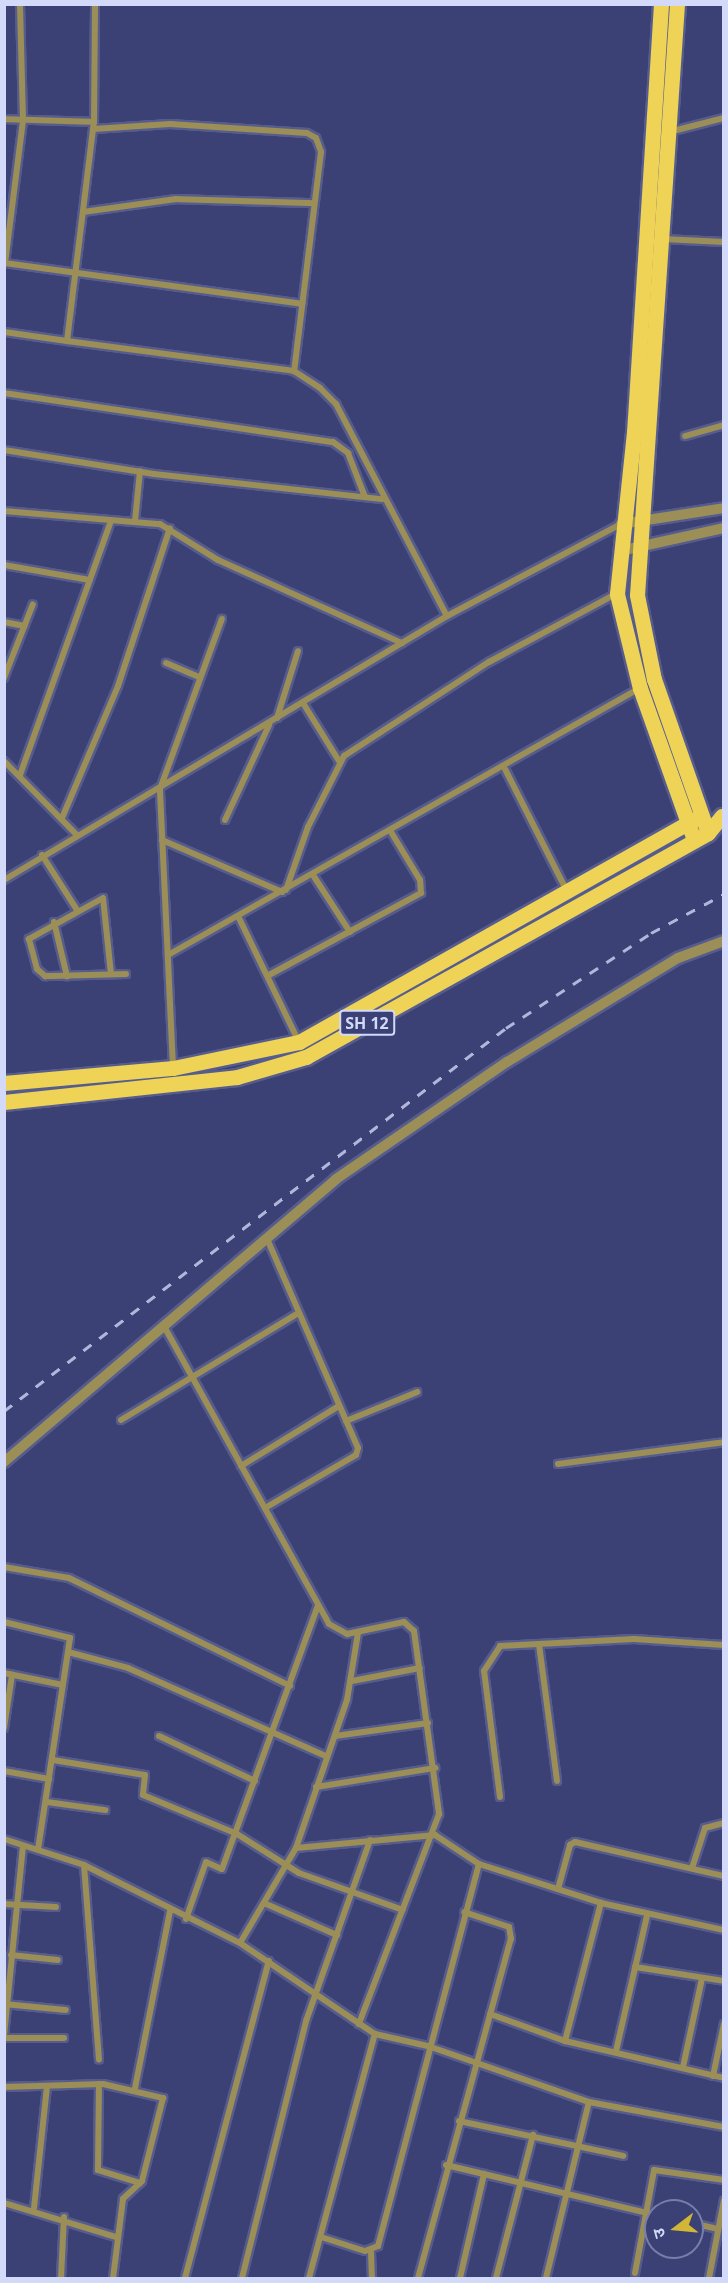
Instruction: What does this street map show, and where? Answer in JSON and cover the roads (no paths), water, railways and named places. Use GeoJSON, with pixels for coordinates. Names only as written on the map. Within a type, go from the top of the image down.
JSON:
{"type":"FeatureCollection","features":[{"type":"Feature","properties":{"kind":"main road"},"geometry":{"type":"LineString","coordinates":[[661,4],[635,420],[621,524],[617,594],[640,688],[694,819],[708,833]]}},
{"type":"Feature","properties":{"kind":"main road"},"geometry":{"type":"LineString","coordinates":[[677,4],[644,520],[637,595],[643,637],[694,819],[694,840],[708,833],[723,816]]}},
{"type":"Feature","properties":{"kind":"main road"},"geometry":{"type":"LineString","coordinates":[[694,819],[723,816]]}},
{"type":"Feature","properties":{"kind":"main road","name":"SH 12"},"geometry":{"type":"LineString","coordinates":[[4,1083],[173,1068],[299,1042],[694,819]]}},
{"type":"Feature","properties":{"kind":"main road","name":"SH 12"},"geometry":{"type":"LineString","coordinates":[[4,1102],[237,1077],[306,1057],[694,840]]}},
{"type":"Feature","properties":{"kind":"street"},"geometry":{"type":"LineString","coordinates":[[20,4],[23,120],[5,263],[76,275],[302,304]]}},
{"type":"Feature","properties":{"kind":"street"},"geometry":{"type":"LineString","coordinates":[[67,341],[93,126],[95,4]]}},
{"type":"Feature","properties":{"kind":"street"},"geometry":{"type":"LineString","coordinates":[[669,132],[723,118]]}},
{"type":"Feature","properties":{"kind":"street"},"geometry":{"type":"LineString","coordinates":[[4,119],[93,126],[170,124],[307,133],[320,146],[294,371]]}},
{"type":"Feature","properties":{"kind":"street"},"geometry":{"type":"LineString","coordinates":[[83,212],[176,199],[313,203]]}},
{"type":"Feature","properties":{"kind":"street"},"geometry":{"type":"LineString","coordinates":[[662,239],[723,242]]}},
{"type":"Feature","properties":{"kind":"street"},"geometry":{"type":"LineString","coordinates":[[4,332],[294,371],[336,404],[382,498],[447,616]]}},
{"type":"Feature","properties":{"kind":"street"},"geometry":{"type":"LineString","coordinates":[[4,393],[333,442],[348,453],[365,497]]}},
{"type":"Feature","properties":{"kind":"street"},"geometry":{"type":"LineString","coordinates":[[685,436],[723,425]]}},
{"type":"Feature","properties":{"kind":"street"},"geometry":{"type":"LineString","coordinates":[[4,450],[140,471],[382,498]]}},
{"type":"Feature","properties":{"kind":"street"},"geometry":{"type":"LineString","coordinates":[[135,520],[140,471]]}},
{"type":"Feature","properties":{"kind":"street"},"geometry":{"type":"LineString","coordinates":[[4,880],[42,855],[160,789],[447,616],[621,524],[723,508]]}},
{"type":"Feature","properties":{"kind":"street"},"geometry":{"type":"LineString","coordinates":[[4,511],[111,521],[135,520],[170,528],[218,560],[402,643]]}},
{"type":"Feature","properties":{"kind":"street"},"geometry":{"type":"LineString","coordinates":[[20,775],[111,521]]}},
{"type":"Feature","properties":{"kind":"street"},"geometry":{"type":"LineString","coordinates":[[62,818],[118,686],[170,528]]}},
{"type":"Feature","properties":{"kind":"street"},"geometry":{"type":"LineString","coordinates":[[620,551],[641,549],[723,528]]}},
{"type":"Feature","properties":{"kind":"street"},"geometry":{"type":"LineString","coordinates":[[4,565],[90,580]]}},
{"type":"Feature","properties":{"kind":"street"},"geometry":{"type":"LineString","coordinates":[[284,891],[339,761],[489,662],[617,594]]}},
{"type":"Feature","properties":{"kind":"street"},"geometry":{"type":"LineString","coordinates":[[4,678],[33,604]]}},
{"type":"Feature","properties":{"kind":"street"},"geometry":{"type":"LineString","coordinates":[[173,1068],[160,789],[222,619]]}},
{"type":"Feature","properties":{"kind":"street"},"geometry":{"type":"LineString","coordinates":[[4,622],[25,626]]}},
{"type":"Feature","properties":{"kind":"street"},"geometry":{"type":"LineString","coordinates":[[277,718],[298,651]]}},
{"type":"Feature","properties":{"kind":"street"},"geometry":{"type":"LineString","coordinates":[[166,663],[200,677]]}},
{"type":"Feature","properties":{"kind":"street"},"geometry":{"type":"LineString","coordinates":[[168,955],[506,769],[640,688]]}},
{"type":"Feature","properties":{"kind":"street"},"geometry":{"type":"LineString","coordinates":[[303,703],[339,761]]}},
{"type":"Feature","properties":{"kind":"street"},"geometry":{"type":"LineString","coordinates":[[225,820],[269,723]]}},
{"type":"Feature","properties":{"kind":"street"},"geometry":{"type":"LineString","coordinates":[[4,761],[77,835]]}},
{"type":"Feature","properties":{"kind":"street"},"geometry":{"type":"LineString","coordinates":[[506,769],[567,890]]}},
{"type":"Feature","properties":{"kind":"street"},"geometry":{"type":"LineString","coordinates":[[269,975],[423,890],[391,832]]}},
{"type":"Feature","properties":{"kind":"street"},"geometry":{"type":"LineString","coordinates":[[162,840],[284,891]]}},
{"type":"Feature","properties":{"kind":"street"},"geometry":{"type":"LineString","coordinates":[[42,855],[77,910]]}},
{"type":"Feature","properties":{"kind":"street"},"geometry":{"type":"LineString","coordinates":[[314,875],[350,932]]}},
{"type":"Feature","properties":{"kind":"street"},"geometry":{"type":"LineString","coordinates":[[111,974],[106,901],[97,898],[32,935],[29,948],[41,974],[67,976],[126,974]]}},
{"type":"Feature","properties":{"kind":"street"},"geometry":{"type":"LineString","coordinates":[[238,916],[269,975],[299,1042]]}},
{"type":"Feature","properties":{"kind":"street"},"geometry":{"type":"LineString","coordinates":[[54,922],[67,976]]}},
{"type":"Feature","properties":{"kind":"street"},"geometry":{"type":"LineString","coordinates":[[4,1462],[165,1328],[336,1179],[507,1062],[678,958],[723,941]]}},
{"type":"Feature","properties":{"kind":"street"},"geometry":{"type":"LineString","coordinates":[[265,1508],[356,1455],[346,1421],[297,1314],[267,1239]]}},
{"type":"Feature","properties":{"kind":"street"},"geometry":{"type":"LineString","coordinates":[[121,1420],[192,1380],[297,1314]]}},
{"type":"Feature","properties":{"kind":"street"},"geometry":{"type":"LineString","coordinates":[[165,1328],[318,1605],[335,1631],[358,1633],[411,1624],[435,1768],[435,1835],[359,2024]]}},
{"type":"Feature","properties":{"kind":"street"},"geometry":{"type":"LineString","coordinates":[[346,1421],[417,1392]]}},
{"type":"Feature","properties":{"kind":"street"},"geometry":{"type":"LineString","coordinates":[[241,1466],[339,1406]]}},
{"type":"Feature","properties":{"kind":"street"},"geometry":{"type":"LineString","coordinates":[[558,1464],[723,1442]]}},
{"type":"Feature","properties":{"kind":"street"},"geometry":{"type":"LineString","coordinates":[[4,1567],[69,1578],[290,1686]]}},
{"type":"Feature","properties":{"kind":"street"},"geometry":{"type":"LineString","coordinates":[[186,1919],[206,1862],[222,1869],[237,1834],[318,1605]]}},
{"type":"Feature","properties":{"kind":"street"},"geometry":{"type":"LineString","coordinates":[[4,1622],[66,1634],[68,1652],[38,1850]]}},
{"type":"Feature","properties":{"kind":"street"},"geometry":{"type":"LineString","coordinates":[[240,1943],[289,1864],[296,1848],[352,1681],[358,1633]]}},
{"type":"Feature","properties":{"kind":"street"},"geometry":{"type":"LineString","coordinates":[[500,1797],[485,1664],[500,1646],[634,1640],[723,1645]]}},
{"type":"Feature","properties":{"kind":"street"},"geometry":{"type":"LineString","coordinates":[[538,1644],[557,1781]]}},
{"type":"Feature","properties":{"kind":"street"},"geometry":{"type":"LineString","coordinates":[[68,1652],[128,1668],[326,1756]]}},
{"type":"Feature","properties":{"kind":"street"},"geometry":{"type":"LineString","coordinates":[[352,1681],[420,1668]]}},
{"type":"Feature","properties":{"kind":"street"},"geometry":{"type":"LineString","coordinates":[[4,1673],[63,1685]]}},
{"type":"Feature","properties":{"kind":"street"},"geometry":{"type":"LineString","coordinates":[[4,1728],[12,1675]]}},
{"type":"Feature","properties":{"kind":"street"},"geometry":{"type":"LineString","coordinates":[[334,1736],[428,1723]]}},
{"type":"Feature","properties":{"kind":"street"},"geometry":{"type":"LineString","coordinates":[[159,1736],[255,1781]]}},
{"type":"Feature","properties":{"kind":"street"},"geometry":{"type":"LineString","coordinates":[[53,1760],[145,1775],[143,1795],[237,1834],[289,1864],[353,1893],[403,1910]]}},
{"type":"Feature","properties":{"kind":"street"},"geometry":{"type":"LineString","coordinates":[[316,1786],[435,1768]]}},
{"type":"Feature","properties":{"kind":"street"},"geometry":{"type":"LineString","coordinates":[[4,1771],[49,1779]]}},
{"type":"Feature","properties":{"kind":"street"},"geometry":{"type":"LineString","coordinates":[[47,1802],[105,1809]]}},
{"type":"Feature","properties":{"kind":"street"},"geometry":{"type":"LineString","coordinates":[[692,1868],[705,1828],[723,1823]]}},
{"type":"Feature","properties":{"kind":"street"},"geometry":{"type":"LineString","coordinates":[[296,1848],[435,1835],[479,1864],[647,1916],[723,1930]]}},
{"type":"Feature","properties":{"kind":"street"},"geometry":{"type":"LineString","coordinates":[[4,1839],[84,1865],[170,1911],[240,1943],[375,2034],[428,2046],[589,2102],[723,2127]]}},
{"type":"Feature","properties":{"kind":"street"},"geometry":{"type":"LineString","coordinates":[[242,2278],[314,1994],[353,1893],[370,1840]]}},
{"type":"Feature","properties":{"kind":"street"},"geometry":{"type":"LineString","coordinates":[[558,1889],[570,1845],[576,1842],[723,1876]]}},
{"type":"Feature","properties":{"kind":"street"},"geometry":{"type":"LineString","coordinates":[[23,1846],[15,1905],[4,2037],[64,2038]]}},
{"type":"Feature","properties":{"kind":"street"},"geometry":{"type":"LineString","coordinates":[[372,2278],[371,2252],[393,2200],[428,2046],[479,1864]]}},
{"type":"Feature","properties":{"kind":"street"},"geometry":{"type":"LineString","coordinates":[[84,1865],[99,2059]]}},
{"type":"Feature","properties":{"kind":"street"},"geometry":{"type":"LineString","coordinates":[[264,1903],[337,1935]]}},
{"type":"Feature","properties":{"kind":"street"},"geometry":{"type":"LineString","coordinates":[[565,2041],[601,1903]]}},
{"type":"Feature","properties":{"kind":"street"},"geometry":{"type":"LineString","coordinates":[[4,1904],[56,1906]]}},
{"type":"Feature","properties":{"kind":"street"},"geometry":{"type":"LineString","coordinates":[[135,2088],[170,1911]]}},
{"type":"Feature","properties":{"kind":"street"},"geometry":{"type":"LineString","coordinates":[[418,2278],[446,2164],[478,2062],[511,1932],[464,1912]]}},
{"type":"Feature","properties":{"kind":"street"},"geometry":{"type":"LineString","coordinates":[[616,2051],[647,1916]]}},
{"type":"Feature","properties":{"kind":"street"},"geometry":{"type":"LineString","coordinates":[[11,1955],[58,1960]]}},
{"type":"Feature","properties":{"kind":"street"},"geometry":{"type":"LineString","coordinates":[[185,2278],[269,1961]]}},
{"type":"Feature","properties":{"kind":"street"},"geometry":{"type":"LineString","coordinates":[[635,1967],[723,1981]]}},
{"type":"Feature","properties":{"kind":"street"},"geometry":{"type":"LineString","coordinates":[[683,2067],[702,1978]]}},
{"type":"Feature","properties":{"kind":"street"},"geometry":{"type":"LineString","coordinates":[[6,2005],[66,2010]]}},
{"type":"Feature","properties":{"kind":"street"},"geometry":{"type":"LineString","coordinates":[[490,2014],[565,2041],[616,2051],[723,2078]]}},
{"type":"Feature","properties":{"kind":"street"},"geometry":{"type":"LineString","coordinates":[[713,2076],[723,2024]]}},
{"type":"Feature","properties":{"kind":"street"},"geometry":{"type":"LineString","coordinates":[[309,2278],[375,2034]]}},
{"type":"Feature","properties":{"kind":"street"},"geometry":{"type":"LineString","coordinates":[[99,2084],[98,2170],[140,2184]]}},
{"type":"Feature","properties":{"kind":"street"},"geometry":{"type":"LineString","coordinates":[[4,2087],[99,2084],[159,2093],[164,2104],[140,2184],[123,2199],[116,2237],[113,2278]]}},
{"type":"Feature","properties":{"kind":"street"},"geometry":{"type":"LineString","coordinates":[[34,2208],[47,2087]]}},
{"type":"Feature","properties":{"kind":"street"},"geometry":{"type":"LineString","coordinates":[[546,2278],[589,2102]]}},
{"type":"Feature","properties":{"kind":"street"},"geometry":{"type":"LineString","coordinates":[[459,2121],[577,2144],[623,2156]]}},
{"type":"Feature","properties":{"kind":"street"},"geometry":{"type":"LineString","coordinates":[[496,2278],[518,2182],[533,2135]]}},
{"type":"Feature","properties":{"kind":"street"},"geometry":{"type":"LineString","coordinates":[[446,2164],[643,2212]]}},
{"type":"Feature","properties":{"kind":"street"},"geometry":{"type":"LineString","coordinates":[[635,2273],[643,2212],[657,2168],[723,2180]]}},
{"type":"Feature","properties":{"kind":"street"},"geometry":{"type":"LineString","coordinates":[[460,2278],[484,2174]]}},
{"type":"Feature","properties":{"kind":"street"},"geometry":{"type":"LineString","coordinates":[[709,2278],[723,2200]]}},
{"type":"Feature","properties":{"kind":"street"},"geometry":{"type":"LineString","coordinates":[[4,2203],[34,2208],[64,2217],[116,2237]]}},
{"type":"Feature","properties":{"kind":"street"},"geometry":{"type":"LineString","coordinates":[[61,2278],[64,2217]]}},
{"type":"Feature","properties":{"kind":"street"},"geometry":{"type":"LineString","coordinates":[[704,2226],[718,2229]]}},
{"type":"Feature","properties":{"kind":"street"},"geometry":{"type":"LineString","coordinates":[[321,2237],[371,2252]]}},
{"type":"Feature","properties":{"kind":"railway"},"geometry":{"type":"LineString","coordinates":[[4,1411],[506,1028],[651,933],[724,894]]}}]}
